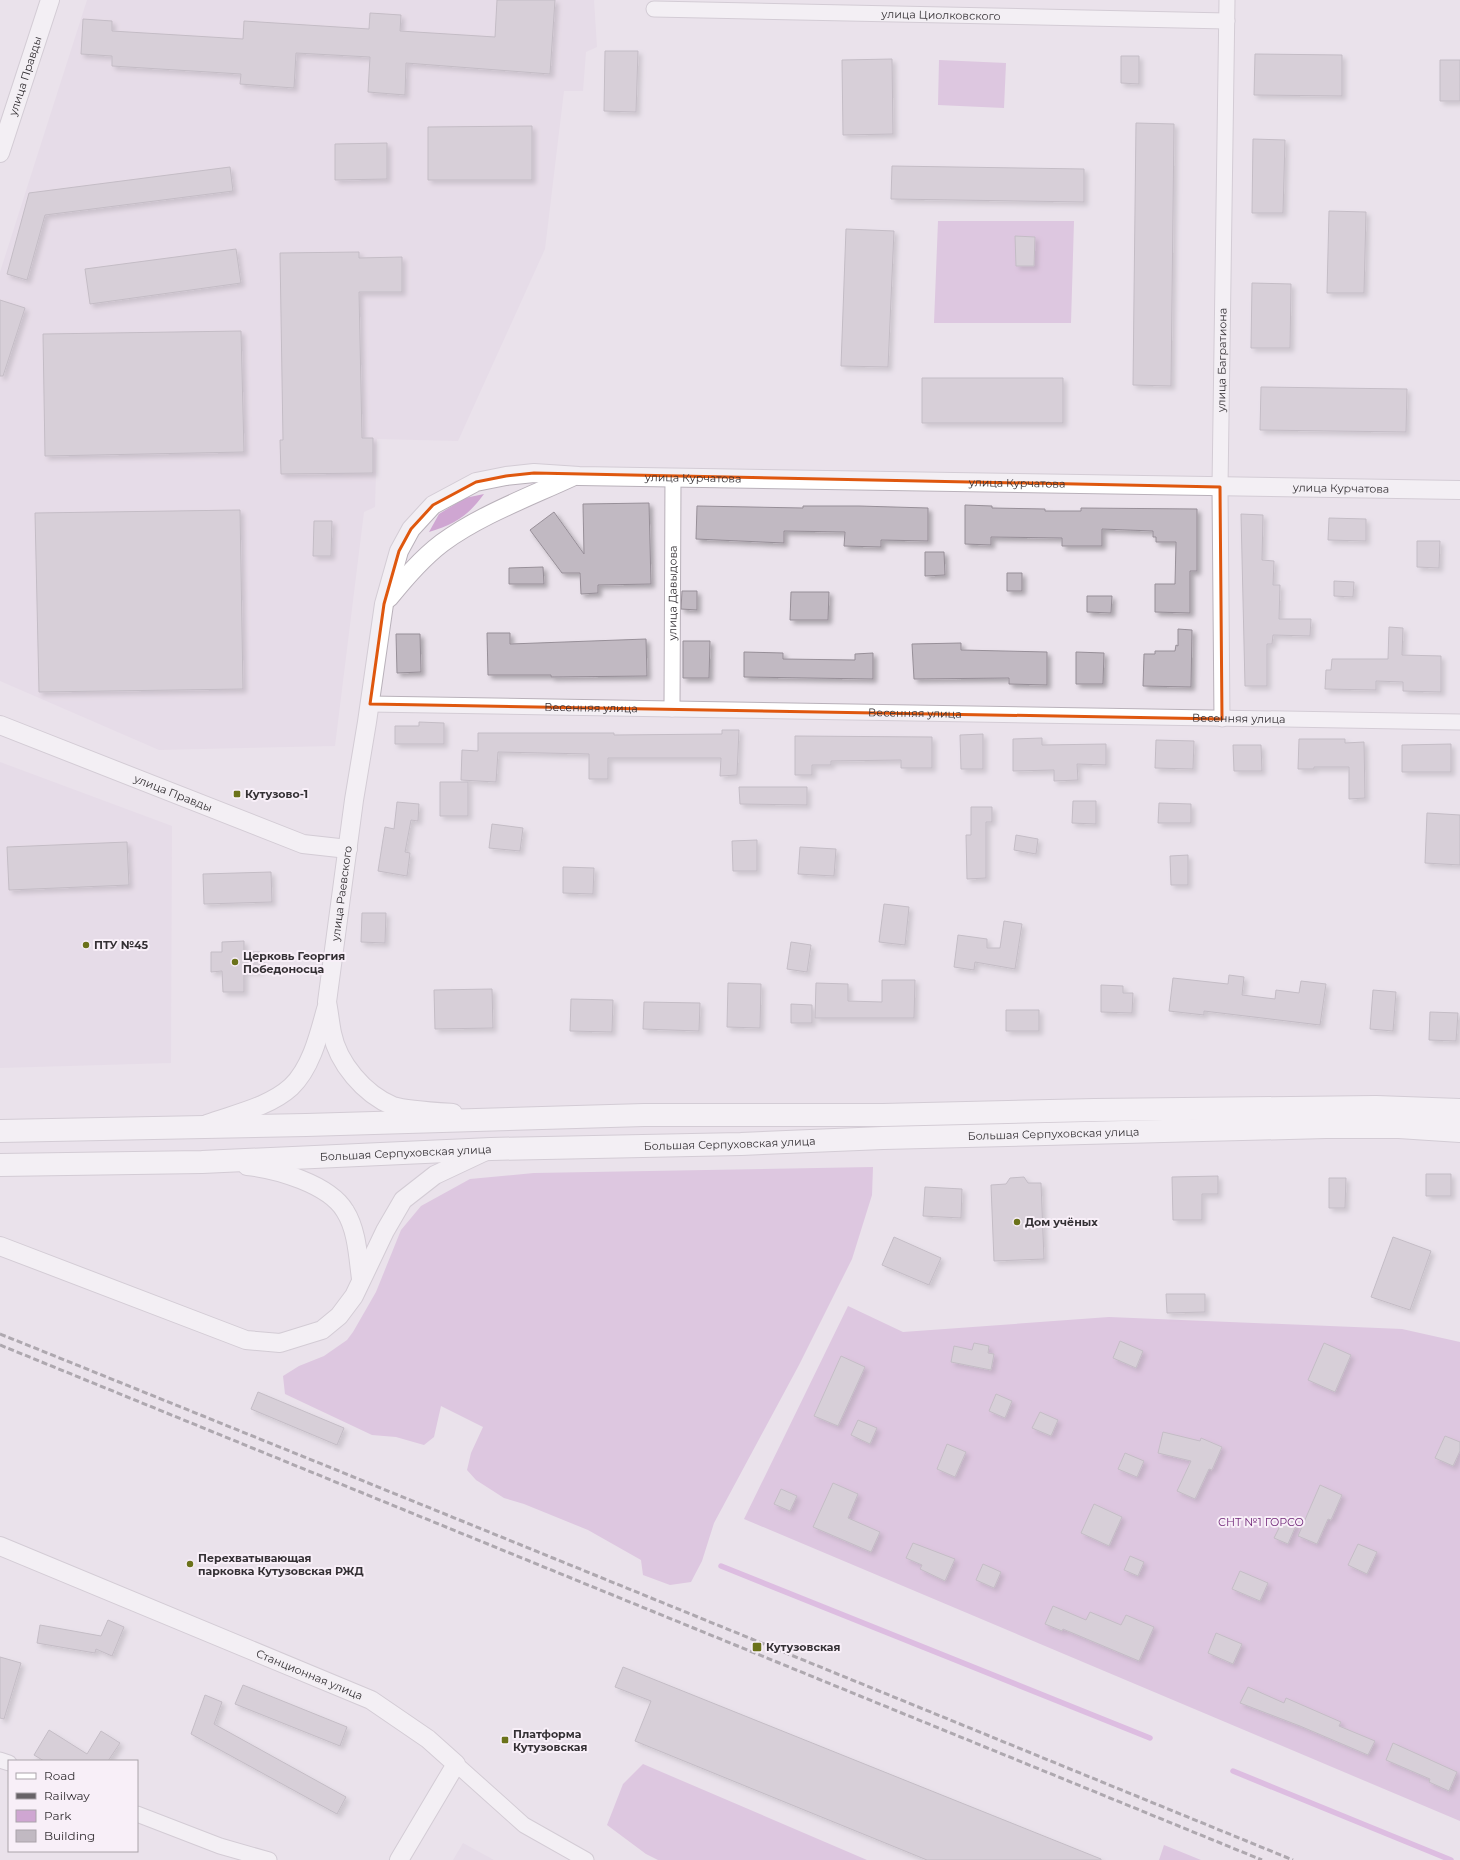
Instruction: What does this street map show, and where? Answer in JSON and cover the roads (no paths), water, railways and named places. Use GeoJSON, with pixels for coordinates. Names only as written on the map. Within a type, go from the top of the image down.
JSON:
{"type":"FeatureCollection","features":[{"type":"Feature","properties":{"kind":"main road","name":"Большая Серпуховская улица"},"geometry":{"type":"LineString","coordinates":[[0,1131],[644,1115],[883,1116],[963,1112],[1360,1107],[1460,1110]]}},
{"type":"Feature","properties":{"kind":"main road","name":"Большая Серпуховская улица"},"geometry":{"type":"LineString","coordinates":[[0,1166],[202,1162],[491,1149],[742,1144],[883,1138],[1399,1127],[1460,1131]]}},
{"type":"Feature","properties":{"kind":"street","name":"улица Правды"},"geometry":{"type":"LineString","coordinates":[[0,153],[50,0]]}},
{"type":"Feature","properties":{"kind":"street","name":"улица Багратиона"},"geometry":{"type":"LineString","coordinates":[[1222,719],[1220,487],[1227,0]]}},
{"type":"Feature","properties":{"kind":"street","name":"улица Циолковского"},"geometry":{"type":"LineString","coordinates":[[654,9],[1227,21]]}},
{"type":"Feature","properties":{"kind":"street","name":"улица Курчатова"},"geometry":{"type":"LineString","coordinates":[[384,604],[399,551],[412,529],[433,505],[476,482],[506,476],[534,473],[575,476],[1108,483],[1220,487],[1460,490]]}},
{"type":"Feature","properties":{"kind":"street","name":"улица Курчатова"},"geometry":{"type":"LineString","coordinates":[[384,604],[413,569],[442,543],[500,510],[575,476]]}},
{"type":"Feature","properties":{"kind":"street","name":"улица Давыдова"},"geometry":{"type":"LineString","coordinates":[[672,709],[673,477]]}},
{"type":"Feature","properties":{"kind":"street","name":"улица Раевского"},"geometry":{"type":"LineString","coordinates":[[384,604],[370,704],[354,800],[327,1002],[332,1034],[340,1054],[356,1080],[375,1096],[393,1106],[493,1118]]}},
{"type":"Feature","properties":{"kind":"street","name":"Весенняя улица"},"geometry":{"type":"LineString","coordinates":[[370,704],[1460,722]]}},
{"type":"Feature","properties":{"kind":"street","name":"улица Правды"},"geometry":{"type":"LineString","coordinates":[[0,725],[303,844],[348,848]]}},
{"type":"Feature","properties":{"kind":"street"},"geometry":{"type":"LineString","coordinates":[[199,1127],[268,1102],[291,1087],[305,1067],[317,1040],[327,1002]]}},
{"type":"Feature","properties":{"kind":"street"},"geometry":{"type":"LineString","coordinates":[[0,1246],[246,1340],[280,1343],[322,1330],[340,1316],[354,1296],[385,1231],[403,1200],[435,1175],[491,1149]]}},
{"type":"Feature","properties":{"kind":"street"},"geometry":{"type":"LineString","coordinates":[[202,1162],[265,1168],[296,1177],[332,1196],[345,1210],[354,1232],[361,1279]]}},
{"type":"Feature","properties":{"kind":"street","name":"Станционная улица"},"geometry":{"type":"LineString","coordinates":[[0,1546],[370,1700],[428,1739],[524,1825],[586,1860]]}},
{"type":"Feature","properties":{"kind":"street"},"geometry":{"type":"LineString","coordinates":[[399,1860],[456,1764]]}},
{"type":"Feature","properties":{"kind":"street"},"geometry":{"type":"LineString","coordinates":[[138,1814],[220,1846],[269,1860]]}},
{"type":"Feature","properties":{"kind":"waterway"},"geometry":{"type":"LineString","coordinates":[[721,1566],[1150,1738]]}},
{"type":"Feature","properties":{"kind":"waterway"},"geometry":{"type":"LineString","coordinates":[[1233,1771],[1451,1860]]}},
{"type":"Feature","properties":{"kind":"railway"},"geometry":{"type":"LineString","coordinates":[[0,1334],[485,1530],[1293,1860]]}},
{"type":"Feature","properties":{"kind":"railway"},"geometry":{"type":"LineString","coordinates":[[0,1345],[1262,1860]]}},
{"type":"Feature","properties":{"kind":"place","name":"Кутузово-1"},"geometry":{"type":"Point","coordinates":[237,794]}},
{"type":"Feature","properties":{"kind":"place","name":"ПТУ №45"},"geometry":{"type":"Point","coordinates":[86,945]}},
{"type":"Feature","properties":{"kind":"place","name":"Церковь Георгия Победоносца"},"geometry":{"type":"Point","coordinates":[235,962]}},
{"type":"Feature","properties":{"kind":"place","name":"Дом учёных"},"geometry":{"type":"Point","coordinates":[1017,1222]}},
{"type":"Feature","properties":{"kind":"place","name":"Перехватывающая парковка Кутузовская РЖД"},"geometry":{"type":"Point","coordinates":[190,1564]}},
{"type":"Feature","properties":{"kind":"place","name":"Кутузовская"},"geometry":{"type":"Point","coordinates":[757,1647]}},
{"type":"Feature","properties":{"kind":"place","name":"Платформа Кутузовская"},"geometry":{"type":"Point","coordinates":[505,1740]}},
{"type":"Feature","properties":{"kind":"park label","name":"СНТ №1 ГОРСО"},"geometry":{"type":"Point","coordinates":[1261,1522]}}]}
